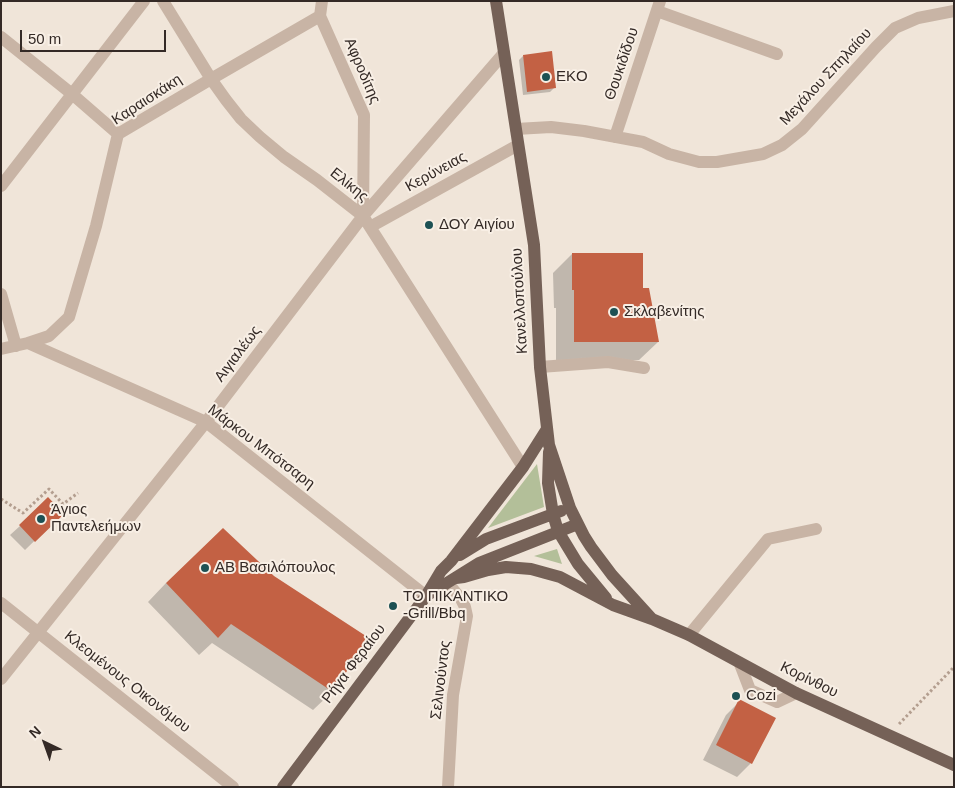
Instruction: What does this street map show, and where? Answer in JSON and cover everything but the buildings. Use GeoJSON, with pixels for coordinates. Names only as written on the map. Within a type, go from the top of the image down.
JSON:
{"type":"FeatureCollection","features":[{"type":"Feature","properties":{"kind":"main road","name":"Κανελλοπούλου"},"geometry":{"type":"LineString","coordinates":[[496,1],[534,245],[540,367],[549,445],[570,508]]}},
{"type":"Feature","properties":{"kind":"main road","name":"Ρήγα Φεραίου"},"geometry":{"type":"LineString","coordinates":[[282,787],[426,596],[442,570],[451,561],[523,467],[547,429]]}},
{"type":"Feature","properties":{"kind":"main road"},"geometry":{"type":"LineString","coordinates":[[549,445],[548,483],[558,531],[578,564],[613,605]]}},
{"type":"Feature","properties":{"kind":"main road"},"geometry":{"type":"LineString","coordinates":[[451,561],[486,539],[570,508]]}},
{"type":"Feature","properties":{"kind":"main road","name":"Κορίνθου"},"geometry":{"type":"LineString","coordinates":[[570,508],[591,547],[652,619]]}},
{"type":"Feature","properties":{"kind":"main road"},"geometry":{"type":"LineString","coordinates":[[426,596],[479,563],[578,524]]}},
{"type":"Feature","properties":{"kind":"main road","name":"Κορίνθου"},"geometry":{"type":"LineString","coordinates":[[452,580],[497,568],[514,567],[531,569],[560,577],[613,605],[652,619],[689,636],[796,693],[954,765]]}},
{"type":"Feature","properties":{"kind":"street"},"geometry":{"type":"LineString","coordinates":[[1,186],[144,1]]}},
{"type":"Feature","properties":{"kind":"street","name":"Ελίκης"},"geometry":{"type":"LineString","coordinates":[[163,1],[211,79],[236,112],[284,157],[317,180],[366,222],[523,467]]}},
{"type":"Feature","properties":{"kind":"street"},"geometry":{"type":"LineString","coordinates":[[320,16],[322,1]]}},
{"type":"Feature","properties":{"kind":"street"},"geometry":{"type":"LineString","coordinates":[[659,6],[777,54]]}},
{"type":"Feature","properties":{"kind":"street","name":"Θουκιδίδου"},"geometry":{"type":"LineString","coordinates":[[615,137],[659,6]]}},
{"type":"Feature","properties":{"kind":"street","name":"Μεγάλου Σπηλαίου"},"geometry":{"type":"LineString","coordinates":[[516,129],[551,127],[584,131],[643,142],[669,154],[700,162],[717,162],[763,154],[782,145],[802,129],[895,28],[918,18],[954,10]]}},
{"type":"Feature","properties":{"kind":"street","name":"Καραισκάκη"},"geometry":{"type":"LineString","coordinates":[[22,344],[49,336],[69,317],[96,226],[118,134],[320,16]]}},
{"type":"Feature","properties":{"kind":"street","name":"Αφροδίτης"},"geometry":{"type":"LineString","coordinates":[[320,16],[364,114],[366,222]]}},
{"type":"Feature","properties":{"kind":"street"},"geometry":{"type":"LineString","coordinates":[[1,36],[118,134]]}},
{"type":"Feature","properties":{"kind":"street","name":"Αιγιαλέως"},"geometry":{"type":"LineString","coordinates":[[1,679],[366,222],[504,53]]}},
{"type":"Feature","properties":{"kind":"street","name":"Κερύνειας"},"geometry":{"type":"LineString","coordinates":[[366,222],[518,145]]}},
{"type":"Feature","properties":{"kind":"street"},"geometry":{"type":"LineString","coordinates":[[1,294],[22,344],[1,349]]}},
{"type":"Feature","properties":{"kind":"street","name":"Μάρκου Μπότσαρη"},"geometry":{"type":"LineString","coordinates":[[22,344],[206,422],[426,596]]}},
{"type":"Feature","properties":{"kind":"street"},"geometry":{"type":"LineString","coordinates":[[540,367],[608,362],[644,368]]}},
{"type":"Feature","properties":{"kind":"street"},"geometry":{"type":"LineString","coordinates":[[689,636],[768,539],[816,529]]}},
{"type":"Feature","properties":{"kind":"street","name":"Σελινούντος"},"geometry":{"type":"LineString","coordinates":[[448,787],[453,695],[467,616],[465,607],[452,580]]}},
{"type":"Feature","properties":{"kind":"street","name":"Κλεομένους Οικονόμου"},"geometry":{"type":"LineString","coordinates":[[1,603],[233,787]]}},
{"type":"Feature","properties":{"kind":"street"},"geometry":{"type":"LineString","coordinates":[[740,664],[750,690],[777,702],[796,693]]}},
{"type":"Feature","properties":{"kind":"path"},"geometry":{"type":"LineString","coordinates":[[1,499],[23,514],[49,489],[63,504],[78,493]]}},
{"type":"Feature","properties":{"kind":"path"},"geometry":{"type":"LineString","coordinates":[[888,735],[954,667]]}},
{"type":"Feature","properties":{"kind":"green space"},"geometry":{"type":"Polygon","coordinates":[[[537,464],[544,507],[488,528],[537,464]]]}},
{"type":"Feature","properties":{"kind":"green space"},"geometry":{"type":"Polygon","coordinates":[[[557,549],[562,564],[534,556],[557,549]]]}},
{"type":"Feature","properties":{"kind":"place","name":"EKO"},"geometry":{"type":"Point","coordinates":[546,77]}},
{"type":"Feature","properties":{"kind":"place","name":"ΔΟΥ Αιγίου"},"geometry":{"type":"Point","coordinates":[429,225]}},
{"type":"Feature","properties":{"kind":"place","name":"Σκλαβενίτης"},"geometry":{"type":"Point","coordinates":[614,312]}},
{"type":"Feature","properties":{"kind":"place","name":"Άγιος Παντελεήμων"},"geometry":{"type":"Point","coordinates":[41,519]}},
{"type":"Feature","properties":{"kind":"place","name":"ΑΒ Βασιλόπουλος"},"geometry":{"type":"Point","coordinates":[205,568]}},
{"type":"Feature","properties":{"kind":"place","name":"ΤΟ ΠΙΚΑΝΤΙΚΟ -Grill/Bbq"},"geometry":{"type":"Point","coordinates":[393,606]}},
{"type":"Feature","properties":{"kind":"place","name":"Cozi"},"geometry":{"type":"Point","coordinates":[736,696]}}]}
